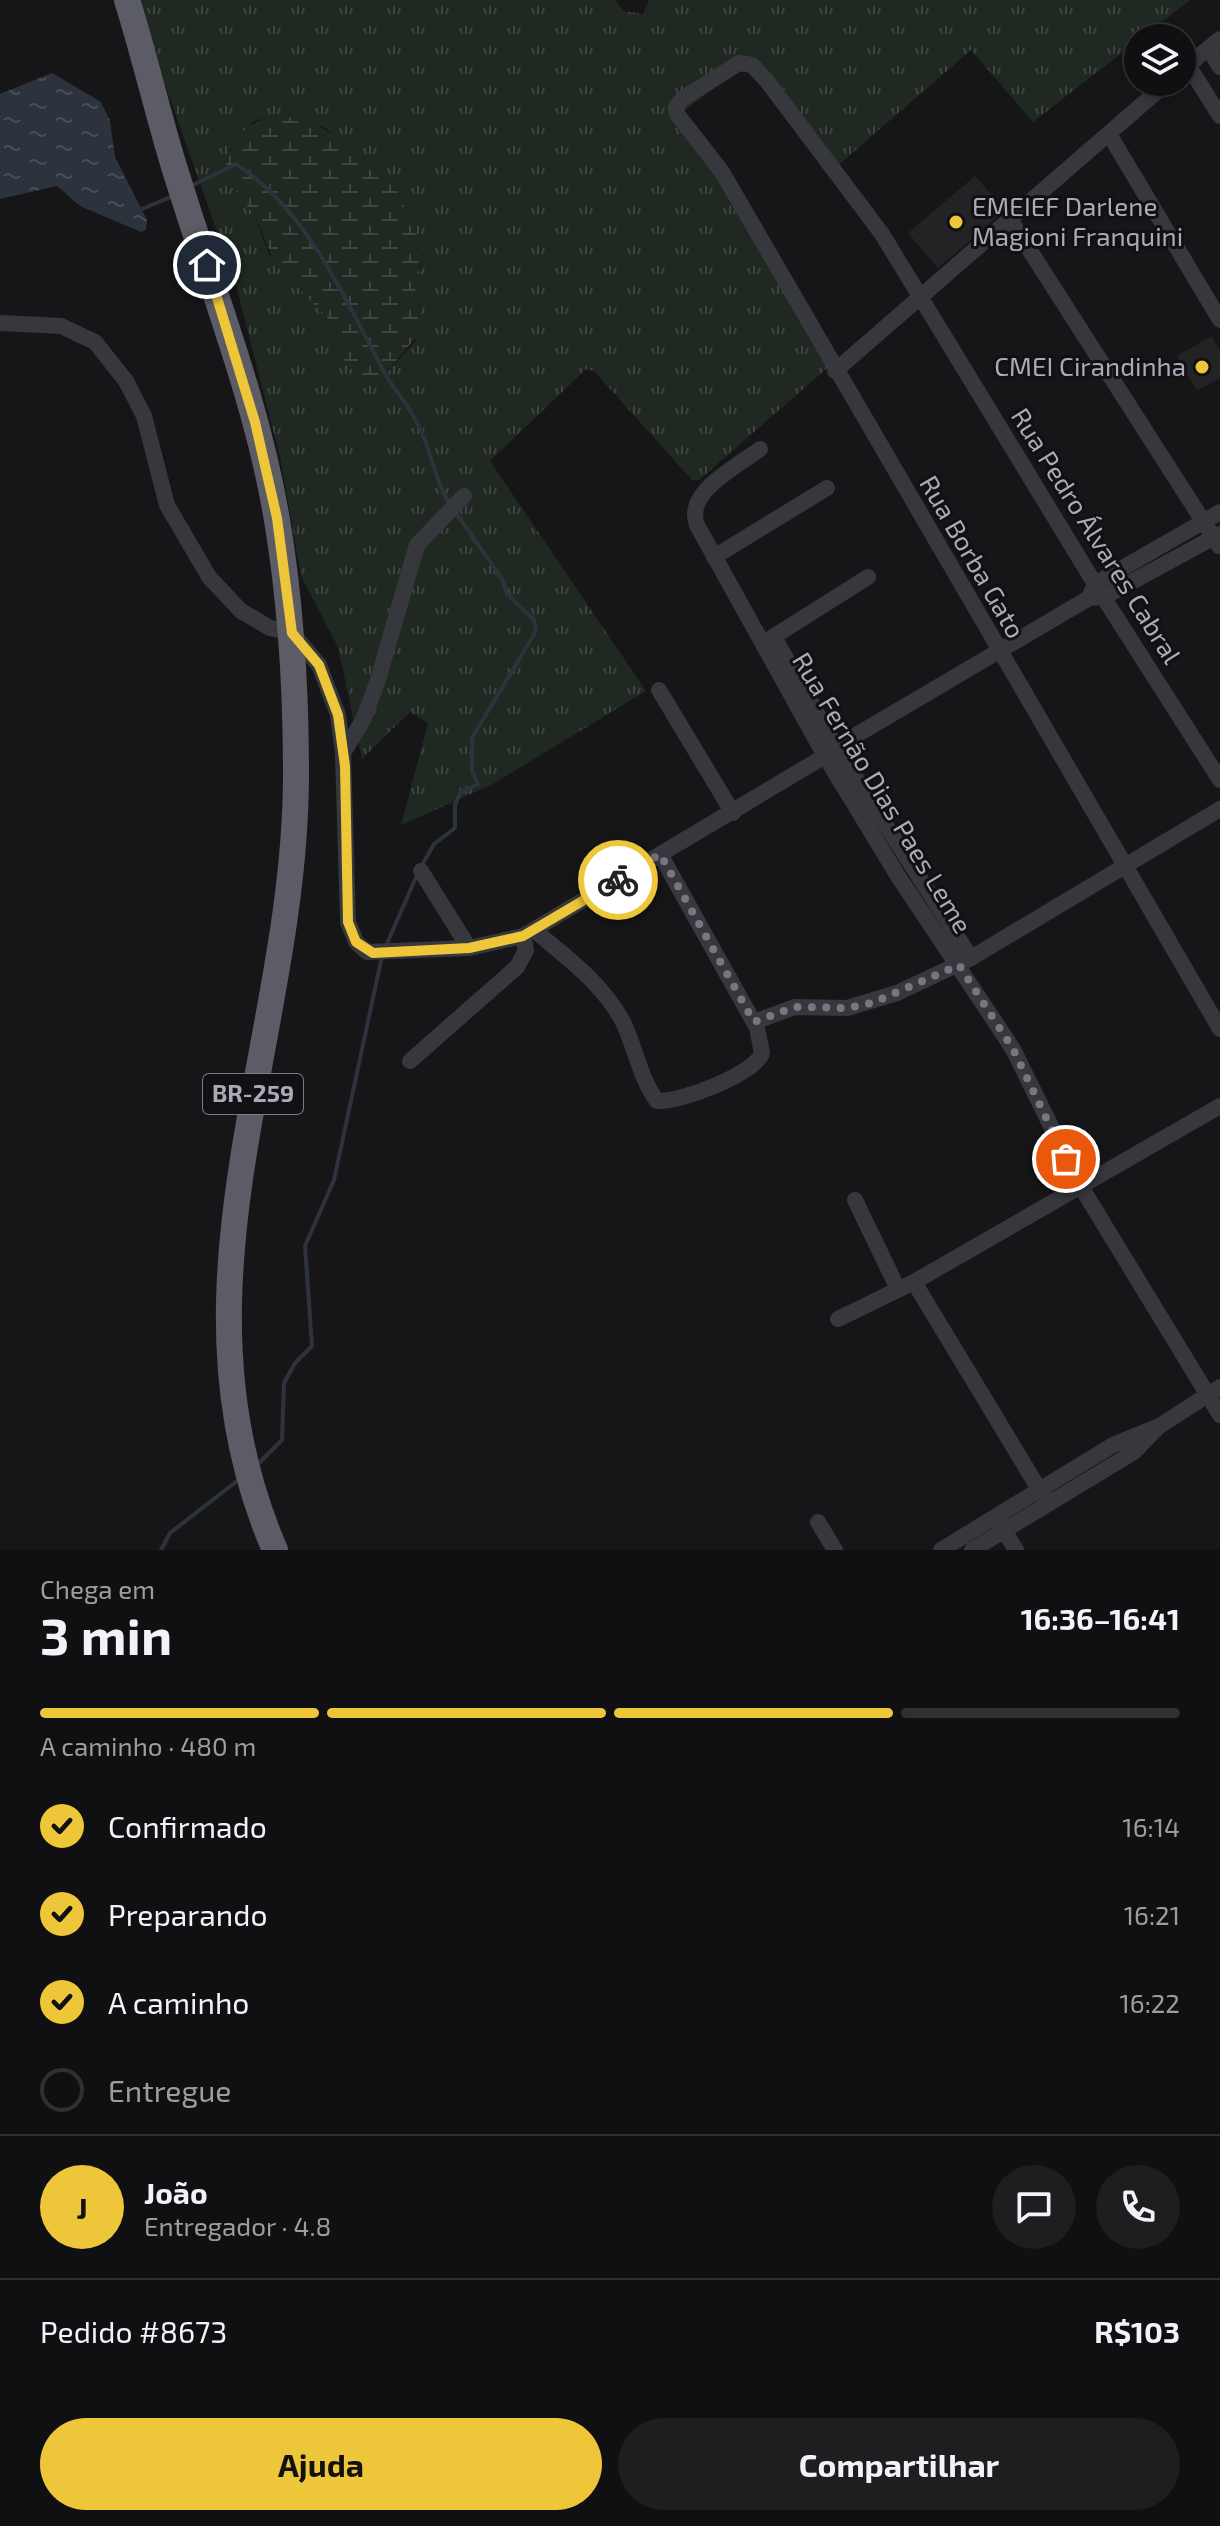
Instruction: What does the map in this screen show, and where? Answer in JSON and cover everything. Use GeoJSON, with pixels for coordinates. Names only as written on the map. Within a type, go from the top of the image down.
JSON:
{"type":"FeatureCollection","features":[{"type":"Feature","properties":{"kind":"highway","name":"BR-259"},"geometry":{"type":"LineString","coordinates":[[127,0],[255,422],[277,518],[292,633],[296,775],[291,876],[239,1173],[227,1326],[243,1454],[258,1511],[275,1550]]}},
{"type":"Feature","properties":{"kind":"street"},"geometry":{"type":"LineString","coordinates":[[1196,58],[1214,44],[1220,67]]}},
{"type":"Feature","properties":{"kind":"street","name":"Rua Pedro Álvares Cabral"},"geometry":{"type":"LineString","coordinates":[[677,114],[676,107],[682,99],[739,63],[752,65],[767,81],[882,234],[1096,593],[1220,780]]}},
{"type":"Feature","properties":{"kind":"street"},"geometry":{"type":"LineString","coordinates":[[1196,82],[1220,116]]}},
{"type":"Feature","properties":{"kind":"street"},"geometry":{"type":"LineString","coordinates":[[835,371],[1152,96]]}},
{"type":"Feature","properties":{"kind":"street","name":"Rua Borba Gato"},"geometry":{"type":"LineString","coordinates":[[677,114],[722,172],[1220,1029]]}},
{"type":"Feature","properties":{"kind":"street"},"geometry":{"type":"LineString","coordinates":[[1109,134],[1220,320]]}},
{"type":"Feature","properties":{"kind":"street"},"geometry":{"type":"LineString","coordinates":[[1011,221],[1218,540],[1096,593]]}},
{"type":"Feature","properties":{"kind":"street"},"geometry":{"type":"LineString","coordinates":[[0,323],[61,326],[95,342],[126,381],[144,416],[167,505],[209,577],[241,611],[270,628],[292,633],[319,665],[330,687],[343,753],[348,922],[356,942],[373,953],[469,948],[529,933],[1096,593],[1220,512]]}},
{"type":"Feature","properties":{"kind":"street","name":"Rua Fernão Dias Paes Leme"},"geometry":{"type":"LineString","coordinates":[[760,449],[699,496],[693,509],[697,525],[714,557],[769,640],[898,876],[965,962],[1013,1049],[1080,1185],[1214,1391],[1220,1415]]}},
{"type":"Feature","properties":{"kind":"street"},"geometry":{"type":"LineString","coordinates":[[714,557],[827,488]]}},
{"type":"Feature","properties":{"kind":"street"},"geometry":{"type":"LineString","coordinates":[[343,753],[363,720],[377,683],[417,545],[464,496]]}},
{"type":"Feature","properties":{"kind":"street"},"geometry":{"type":"LineString","coordinates":[[769,640],[868,577]]}},
{"type":"Feature","properties":{"kind":"street"},"geometry":{"type":"LineString","coordinates":[[659,690],[733,813]]}},
{"type":"Feature","properties":{"kind":"street"},"geometry":{"type":"LineString","coordinates":[[754,1022],[795,1007],[847,1008],[872,1003],[965,962],[1220,809]]}},
{"type":"Feature","properties":{"kind":"street"},"geometry":{"type":"LineString","coordinates":[[529,933],[592,978],[627,1030],[659,1102],[707,1087],[751,1068],[762,1053],[754,1022],[660,854]]}},
{"type":"Feature","properties":{"kind":"street"},"geometry":{"type":"LineString","coordinates":[[421,871],[469,948]]}},
{"type":"Feature","properties":{"kind":"street"},"geometry":{"type":"LineString","coordinates":[[410,1061],[517,967],[526,950],[529,933]]}},
{"type":"Feature","properties":{"kind":"street"},"geometry":{"type":"LineString","coordinates":[[838,1319],[914,1282],[1220,1106]]}},
{"type":"Feature","properties":{"kind":"street"},"geometry":{"type":"LineString","coordinates":[[855,1200],[898,1289]]}},
{"type":"Feature","properties":{"kind":"street"},"geometry":{"type":"LineString","coordinates":[[914,1282],[1045,1497]]}},
{"type":"Feature","properties":{"kind":"street"},"geometry":{"type":"LineString","coordinates":[[941,1550],[1000,1523],[1134,1452],[1158,1427],[1214,1391]]}},
{"type":"Feature","properties":{"kind":"street"},"geometry":{"type":"LineString","coordinates":[[818,1522],[835,1550]]}},
{"type":"Feature","properties":{"kind":"street"},"geometry":{"type":"LineString","coordinates":[[972,1550],[1000,1523]]}},
{"type":"Feature","properties":{"kind":"street"},"geometry":{"type":"LineString","coordinates":[[1000,1523],[1016,1550]]}},
{"type":"Feature","properties":{"kind":"shaded area","name":"EMEIEF Darlene Magioni Franquini"},"geometry":{"type":"Polygon","coordinates":[[[975,176],[1005,210],[938,268],[908,233],[975,176]]]}},
{"type":"Feature","properties":{"kind":"shaded area","name":"CMEI Cirandinha"},"geometry":{"type":"Polygon","coordinates":[[[1212,336],[1220,351],[1220,378],[1197,391],[1177,356],[1212,336]]]}},
{"type":"Feature","properties":{"kind":"green space"},"geometry":{"type":"Polygon","coordinates":[[[135,0],[615,0],[624,11],[643,14],[649,0],[1190,0],[1159,24],[1124,24],[1124,51],[1033,122],[971,50],[834,169],[747,63],[680,114],[833,363],[699,480],[692,480],[594,371],[586,369],[490,461],[646,691],[491,785],[401,825],[428,723],[410,712],[362,759],[338,647],[301,576],[280,457],[236,285],[135,0]],[[278,116],[254,121],[229,150],[269,254],[336,327],[338,349],[378,382],[415,342],[421,310],[413,280],[424,261],[398,192],[357,151],[324,127],[278,116]]]}},
{"type":"Feature","properties":{"kind":"green space"},"geometry":{"type":"Polygon","coordinates":[[[278,116],[307,120],[348,142],[398,192],[426,255],[413,280],[423,320],[420,333],[378,382],[353,371],[345,361],[338,349],[336,327],[275,264],[255,216],[224,176],[230,153],[240,135],[256,123],[278,116]]]}},
{"type":"Feature","properties":{"kind":"water"},"geometry":{"type":"Polygon","coordinates":[[[52,73],[101,102],[110,121],[115,157],[147,220],[146,230],[141,232],[80,206],[57,186],[0,199],[0,94],[52,73]]]}},
{"type":"Feature","properties":{"kind":"waterway"},"geometry":{"type":"LineString","coordinates":[[191,186],[236,164],[285,207],[324,261],[387,377],[413,415],[449,503]]}},
{"type":"Feature","properties":{"kind":"waterway"},"geometry":{"type":"LineString","coordinates":[[137,211],[173,196]]}},
{"type":"Feature","properties":{"kind":"waterway"},"geometry":{"type":"LineString","coordinates":[[421,867],[434,844],[455,828],[455,804],[461,792],[478,784],[472,771],[472,738],[536,631],[534,620],[507,594],[502,579],[456,513]]}},
{"type":"Feature","properties":{"kind":"waterway"},"geometry":{"type":"LineString","coordinates":[[385,948],[417,875]]}},
{"type":"Feature","properties":{"kind":"waterway"},"geometry":{"type":"LineString","coordinates":[[257,1465],[282,1440],[284,1383],[295,1363],[312,1346],[305,1246],[334,1180],[382,956]]}},
{"type":"Feature","properties":{"kind":"waterway"},"geometry":{"type":"LineString","coordinates":[[161,1550],[170,1533],[241,1478]]}},
{"type":"Feature","properties":{"kind":"way so far"},"geometry":{"type":"LineString","coordinates":[[618,880],[660,854],[754,1022],[795,1007],[847,1008],[872,1003],[959,965],[1013,1049],[1066,1159]]}},
{"type":"Feature","properties":{"kind":"place","name":"EMEIEF Darlene Magioni Franquini"},"geometry":{"type":"Point","coordinates":[956,222]}},
{"type":"Feature","properties":{"kind":"place","name":"CMEI Cirandinha"},"geometry":{"type":"Point","coordinates":[1202,367]}},
{"type":"Feature","properties":{"kind":"route"},"geometry":{"type":"LineString","coordinates":[[207,265],[255,422],[277,518],[292,633],[319,665],[330,687],[338,715],[345,766],[348,922],[356,942],[367,952],[385,954],[469,948],[523,936],[618,880]]}}]}
